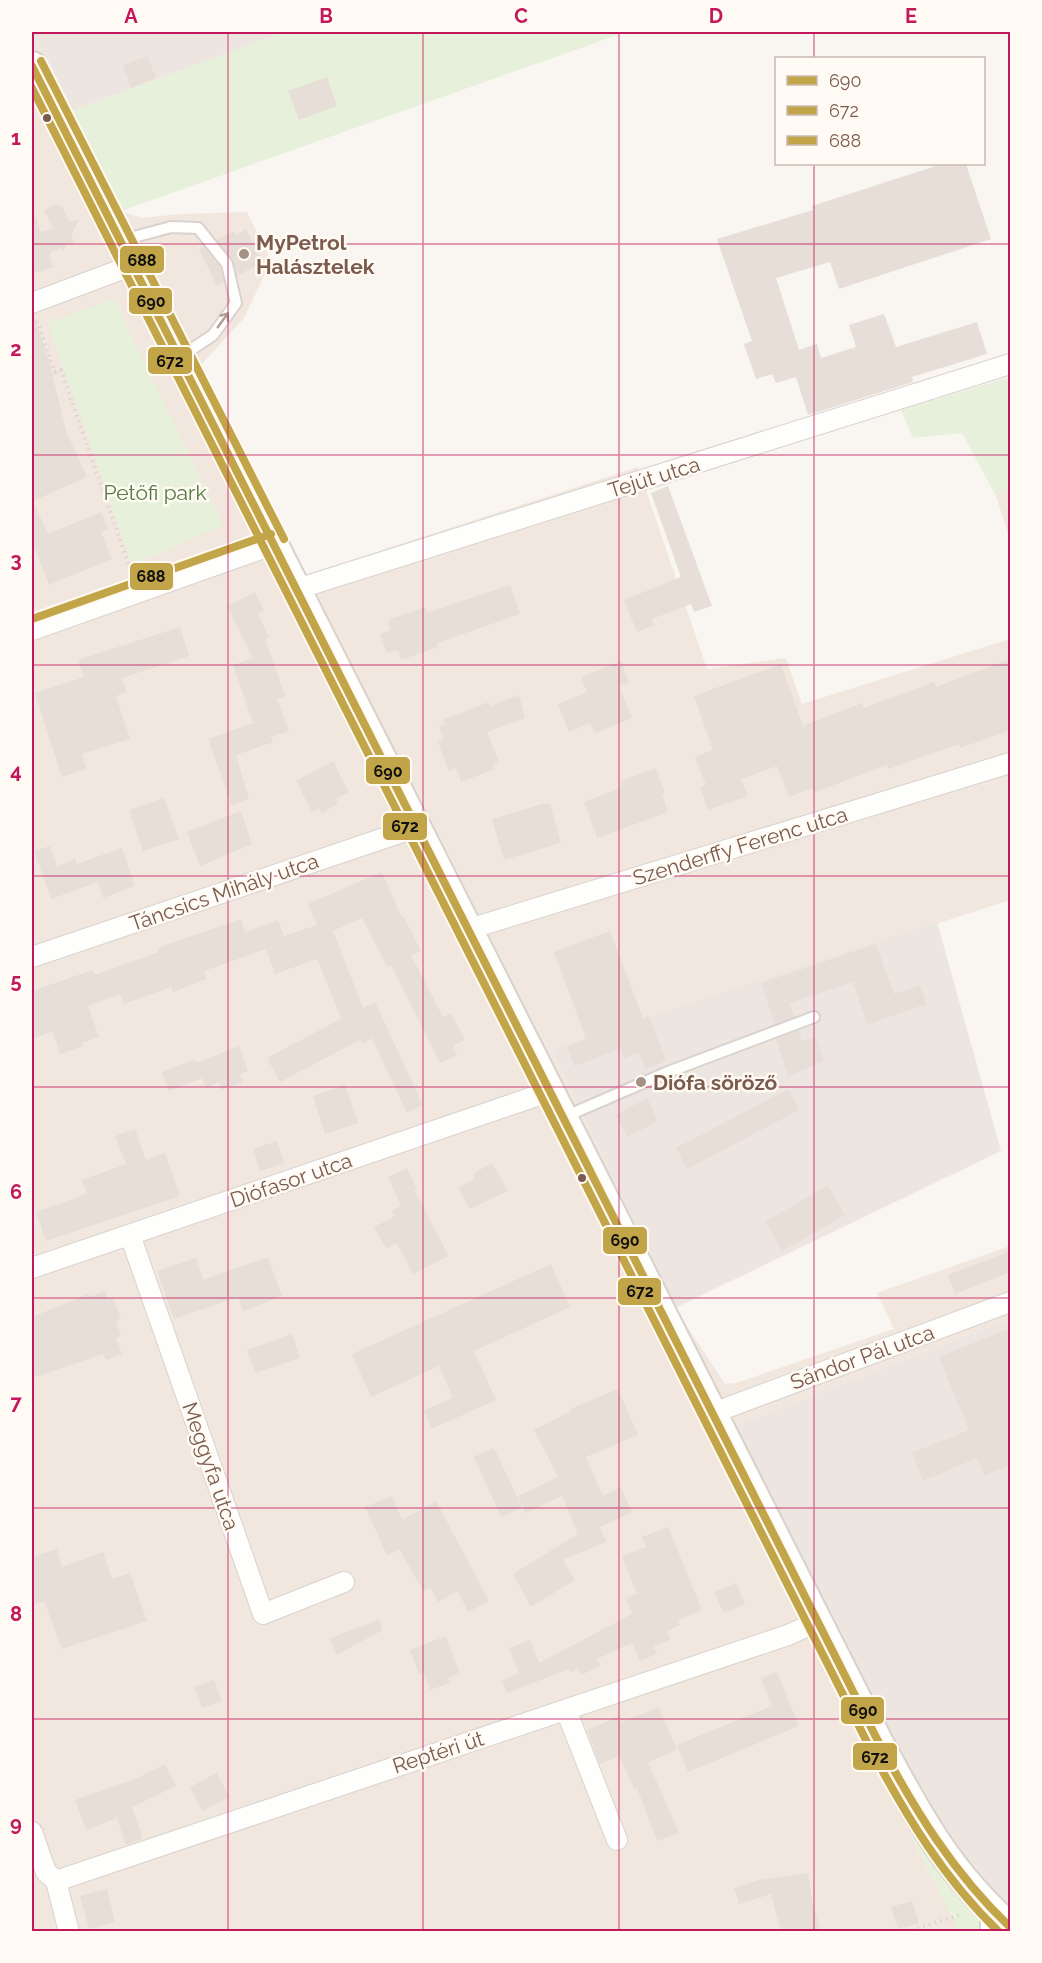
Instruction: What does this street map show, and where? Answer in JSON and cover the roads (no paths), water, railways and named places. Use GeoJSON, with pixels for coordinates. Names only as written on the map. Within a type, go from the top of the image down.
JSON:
{"type":"FeatureCollection","features":[{"type":"Feature","properties":{"kind":"main road"},"geometry":{"type":"LineString","coordinates":[[32,66],[918,1817],[986,1918],[1011,1927]]}},
{"type":"Feature","properties":{"kind":"street"},"geometry":{"type":"LineString","coordinates":[[33,310],[127,253]]}},
{"type":"Feature","properties":{"kind":"street","name":"Tejút utca"},"geometry":{"type":"LineString","coordinates":[[297,589],[1011,364]]}},
{"type":"Feature","properties":{"kind":"street"},"geometry":{"type":"LineString","coordinates":[[32,630],[275,544]]}},
{"type":"Feature","properties":{"kind":"street","name":"Szenderffy Ferenc utca"},"geometry":{"type":"LineString","coordinates":[[469,929],[1011,763]]}},
{"type":"Feature","properties":{"kind":"street","name":"Táncsics Mihály utca"},"geometry":{"type":"LineString","coordinates":[[32,957],[417,827]]}},
{"type":"Feature","properties":{"kind":"street","name":"Diófasor utca"},"geometry":{"type":"LineString","coordinates":[[32,1268],[551,1091]]}},
{"type":"Feature","properties":{"kind":"street","name":"Meggyfa utca"},"geometry":{"type":"LineString","coordinates":[[130,1235],[263,1614],[344,1582]]}},
{"type":"Feature","properties":{"kind":"street","name":"Sándor Pál utca"},"geometry":{"type":"LineString","coordinates":[[713,1413],[1011,1302]]}},
{"type":"Feature","properties":{"kind":"street","name":"Reptéri út"},"geometry":{"type":"LineString","coordinates":[[56,1881],[788,1635],[819,1621]]}},
{"type":"Feature","properties":{"kind":"street"},"geometry":{"type":"LineString","coordinates":[[566,1710],[616,1840]]}},
{"type":"Feature","properties":{"kind":"street"},"geometry":{"type":"LineString","coordinates":[[32,1832],[46,1872],[56,1881],[69,1932]]}},
{"type":"Feature","properties":{"kind":"lane"},"geometry":{"type":"LineString","coordinates":[[127,253],[171,227],[198,228],[227,264],[236,303],[213,334],[180,357]]}},
{"type":"Feature","properties":{"kind":"lane"},"geometry":{"type":"LineString","coordinates":[[564,1118],[668,1072],[814,1017]]}},
{"type":"Feature","properties":{"kind":"place","name":"MyPetrol Halásztelek"},"geometry":{"type":"Point","coordinates":[244,254]}},
{"type":"Feature","properties":{"kind":"place","name":"Diófa söröző"},"geometry":{"type":"Point","coordinates":[641,1082]}},
{"type":"Feature","properties":{"kind":"park label","name":"Petőfi park"},"geometry":{"type":"Point","coordinates":[155,492]}}]}
